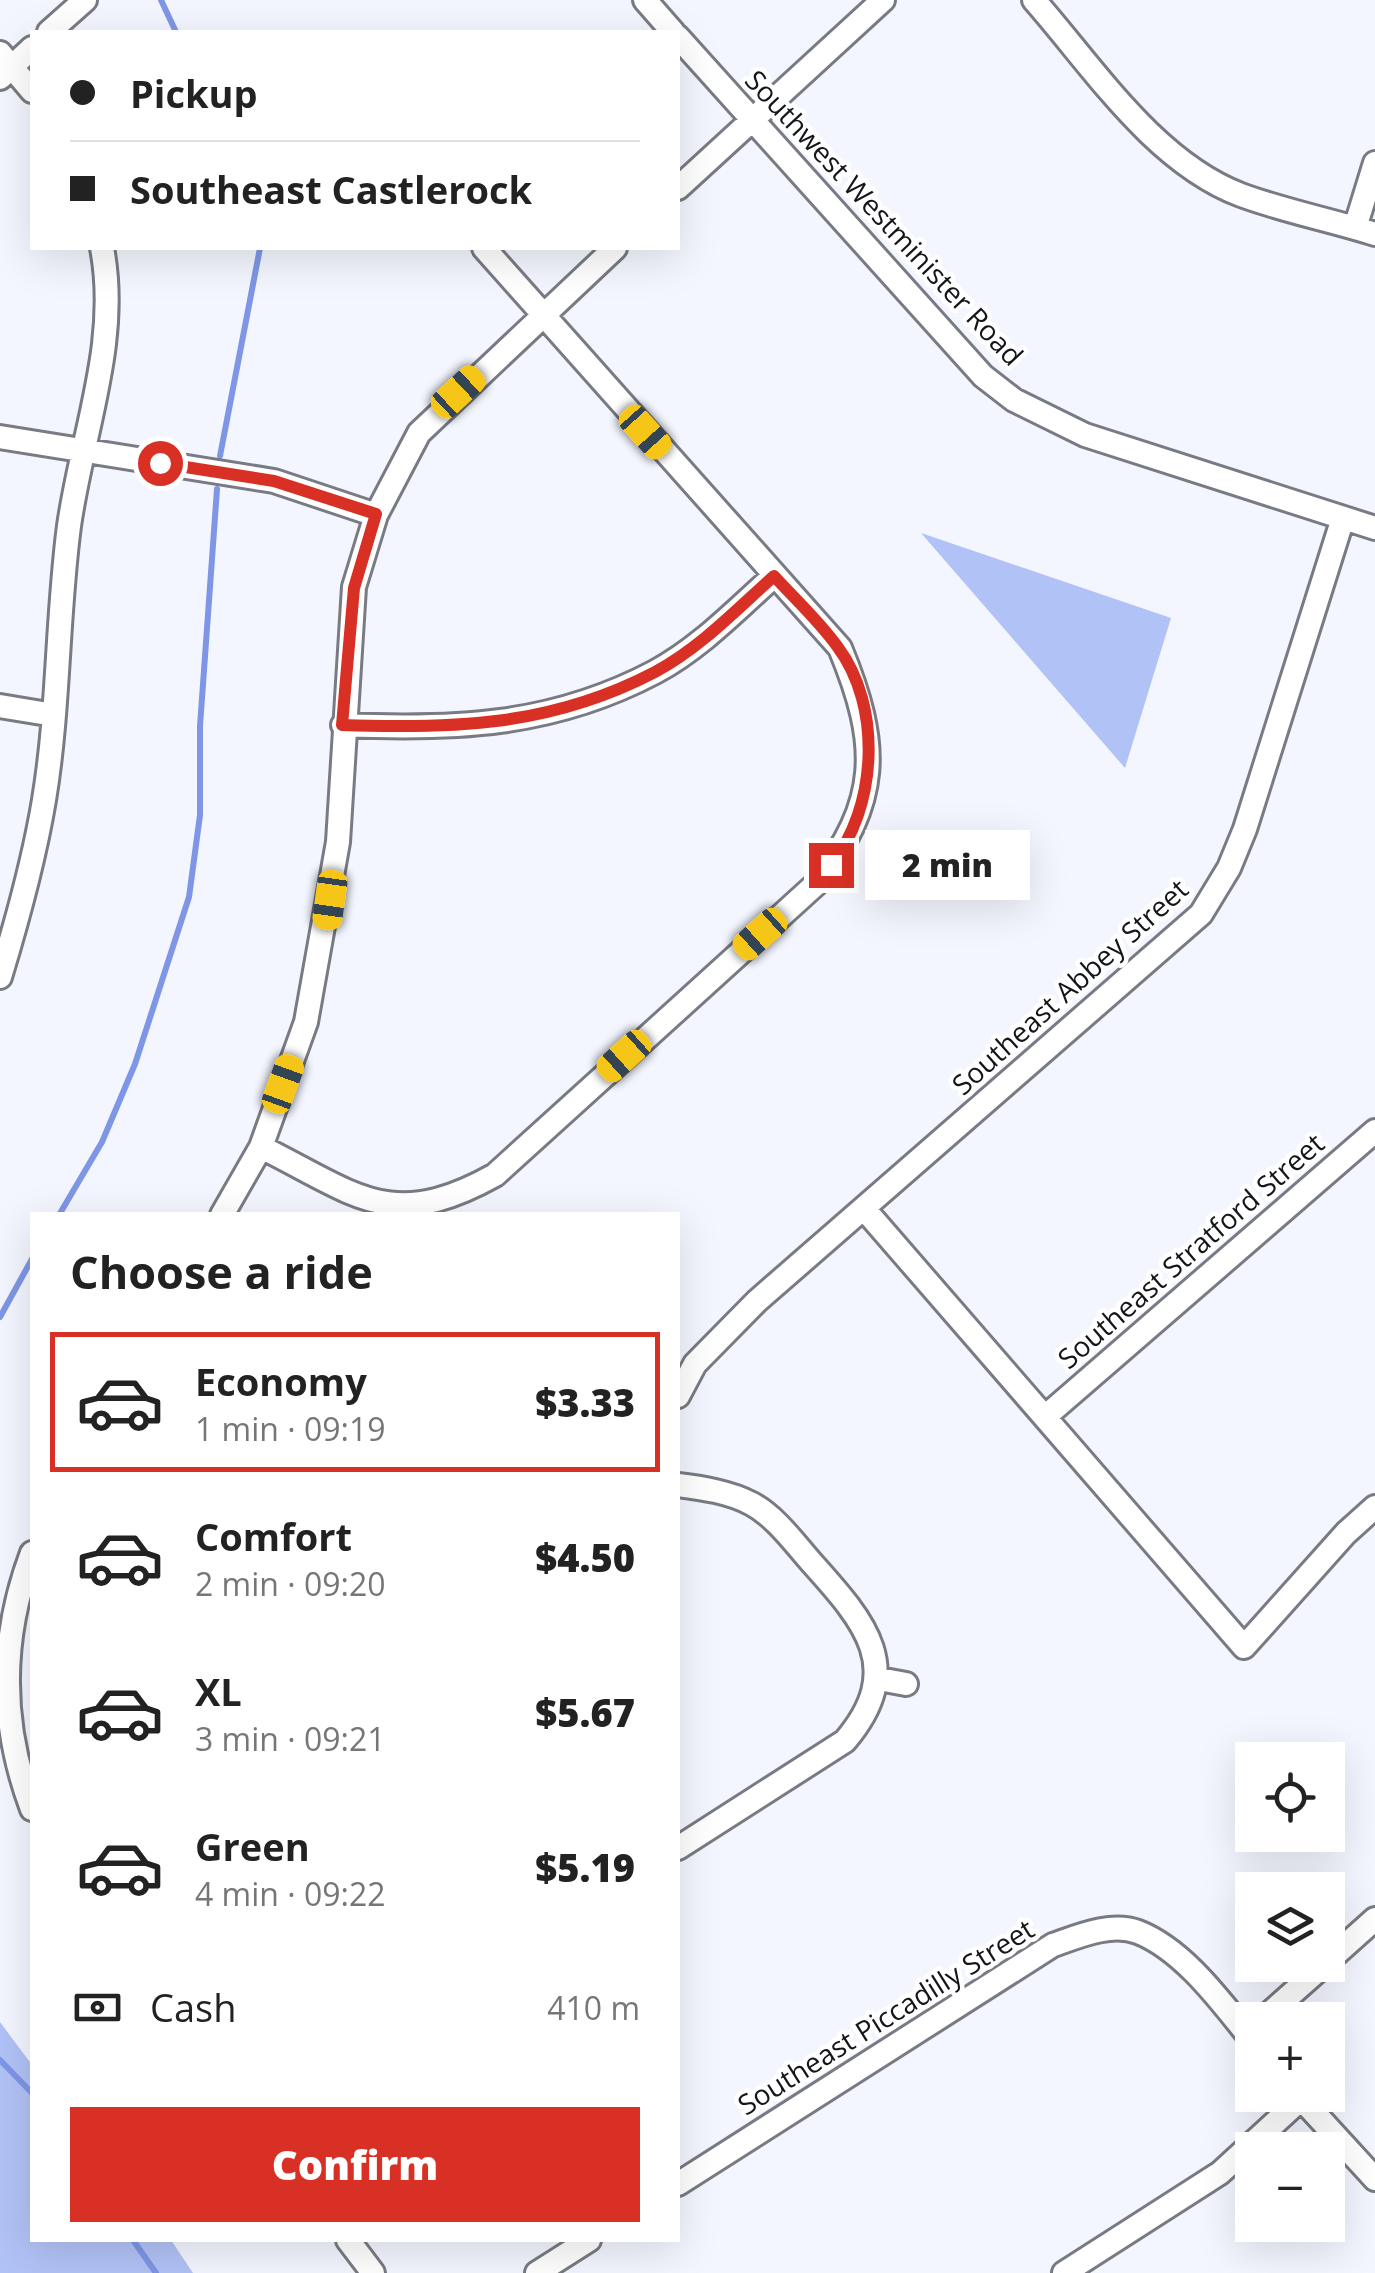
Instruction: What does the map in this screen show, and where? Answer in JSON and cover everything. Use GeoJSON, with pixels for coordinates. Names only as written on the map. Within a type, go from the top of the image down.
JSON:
{"type":"FeatureCollection","features":[{"type":"Feature","properties":{"kind":"street"},"geometry":{"type":"LineString","coordinates":[[52,30],[85,0]]}},
{"type":"Feature","properties":{"kind":"street","name":"Southwest Westminister Road"},"geometry":{"type":"LineString","coordinates":[[645,0],[671,30]]}},
{"type":"Feature","properties":{"kind":"street"},"geometry":{"type":"LineString","coordinates":[[680,186],[884,0]]}},
{"type":"Feature","properties":{"kind":"street"},"geometry":{"type":"LineString","coordinates":[[1034,0],[1150,132],[1204,176],[1240,194],[1365,231],[1375,163]]}},
{"type":"Feature","properties":{"kind":"street","name":"Southwest Westminister Road"},"geometry":{"type":"LineString","coordinates":[[680,41],[982,376],[1014,400],[1085,435],[1375,528]]}},
{"type":"Feature","properties":{"kind":"street"},"geometry":{"type":"LineString","coordinates":[[30,49],[5,65],[30,89]]}},
{"type":"Feature","properties":{"kind":"street"},"geometry":{"type":"LineString","coordinates":[[0,977],[25,895],[44,798],[69,526],[101,374],[106,320],[102,250]]}},
{"type":"Feature","properties":{"kind":"street"},"geometry":{"type":"LineString","coordinates":[[261,1148],[369,1201],[410,1207],[454,1198],[494,1174],[815,885],[861,815],[869,738],[840,648],[486,250]]}},
{"type":"Feature","properties":{"kind":"street"},"geometry":{"type":"LineString","coordinates":[[224,1212],[261,1148],[306,1022],[338,842],[342,725],[354,588],[376,514],[420,433],[612,250]]}},
{"type":"Feature","properties":{"kind":"street"},"geometry":{"type":"LineString","coordinates":[[0,438],[274,481],[376,514]]}},
{"type":"Feature","properties":{"kind":"street","name":"Southeast Abbey Street"},"geometry":{"type":"LineString","coordinates":[[680,1392],[695,1364],[758,1301],[866,1211],[1201,914],[1216,892],[1244,829],[1343,518]]}},
{"type":"Feature","properties":{"kind":"street"},"geometry":{"type":"LineString","coordinates":[[342,725],[438,729],[487,726],[592,699],[657,671],[709,634],[774,576]]}},
{"type":"Feature","properties":{"kind":"street"},"geometry":{"type":"LineString","coordinates":[[0,706],[54,714]]}},
{"type":"Feature","properties":{"kind":"street","name":"Southeast Stratford Street"},"geometry":{"type":"LineString","coordinates":[[1046,1416],[1375,1131]]}},
{"type":"Feature","properties":{"kind":"street"},"geometry":{"type":"LineString","coordinates":[[866,1211],[1244,1647],[1346,1533],[1375,1508]]}},
{"type":"Feature","properties":{"kind":"street"},"geometry":{"type":"LineString","coordinates":[[680,1485],[753,1504],[783,1530],[852,1608],[875,1650],[878,1679],[864,1719],[845,1741],[680,1847]]}},
{"type":"Feature","properties":{"kind":"street"},"geometry":{"type":"LineString","coordinates":[[30,1560],[6,1647],[8,1730],[30,1802]]}},
{"type":"Feature","properties":{"kind":"street"},"geometry":{"type":"LineString","coordinates":[[878,1679],[906,1684]]}},
{"type":"Feature","properties":{"kind":"street"},"geometry":{"type":"LineString","coordinates":[[1345,1946],[1375,1919]]}},
{"type":"Feature","properties":{"kind":"street","name":"Southeast Piccadilly Street"},"geometry":{"type":"LineString","coordinates":[[680,2183],[1053,1945],[1096,1931],[1136,1931],[1178,1956],[1235,2012]]}},
{"type":"Feature","properties":{"kind":"street"},"geometry":{"type":"LineString","coordinates":[[1284,2002],[1306,1982]]}},
{"type":"Feature","properties":{"kind":"street"},"geometry":{"type":"LineString","coordinates":[[1064,2273],[1220,2173],[1284,2112]]}},
{"type":"Feature","properties":{"kind":"street"},"geometry":{"type":"LineString","coordinates":[[1314,2112],[1375,2179]]}},
{"type":"Feature","properties":{"kind":"street"},"geometry":{"type":"LineString","coordinates":[[349,2242],[372,2273]]}},
{"type":"Feature","properties":{"kind":"street"},"geometry":{"type":"LineString","coordinates":[[537,2273],[586,2242]]}},
{"type":"Feature","properties":{"kind":"shaded area"},"geometry":{"type":"Polygon","coordinates":[[[921,533],[1171,618],[1125,768],[921,533]]]}},
{"type":"Feature","properties":{"kind":"shaded area"},"geometry":{"type":"Polygon","coordinates":[[[0,2022],[30,2062],[30,2242],[172,2242],[193,2273],[0,2273],[0,2022]]]}},
{"type":"Feature","properties":{"kind":"waterway"},"geometry":{"type":"LineString","coordinates":[[161,0],[175,30]]}},
{"type":"Feature","properties":{"kind":"waterway"},"geometry":{"type":"LineString","coordinates":[[220,456],[260,250]]}},
{"type":"Feature","properties":{"kind":"waterway"},"geometry":{"type":"LineString","coordinates":[[61,1212],[102,1142],[135,1064],[189,897],[200,815],[200,726],[217,489]]}},
{"type":"Feature","properties":{"kind":"waterway"},"geometry":{"type":"LineString","coordinates":[[0,1317],[30,1263]]}},
{"type":"Feature","properties":{"kind":"waterway"},"geometry":{"type":"LineString","coordinates":[[0,2060],[30,2091]]}},
{"type":"Feature","properties":{"kind":"waterway"},"geometry":{"type":"LineString","coordinates":[[134,2242],[156,2273]]}},
{"type":"Feature","properties":{"kind":"route"},"geometry":{"type":"LineString","coordinates":[[160,463],[274,481],[376,514],[354,588],[342,725],[438,729],[487,726],[538,716],[592,699],[657,671],[709,634],[774,576],[840,648],[869,738],[861,815],[831,865]]}}]}
